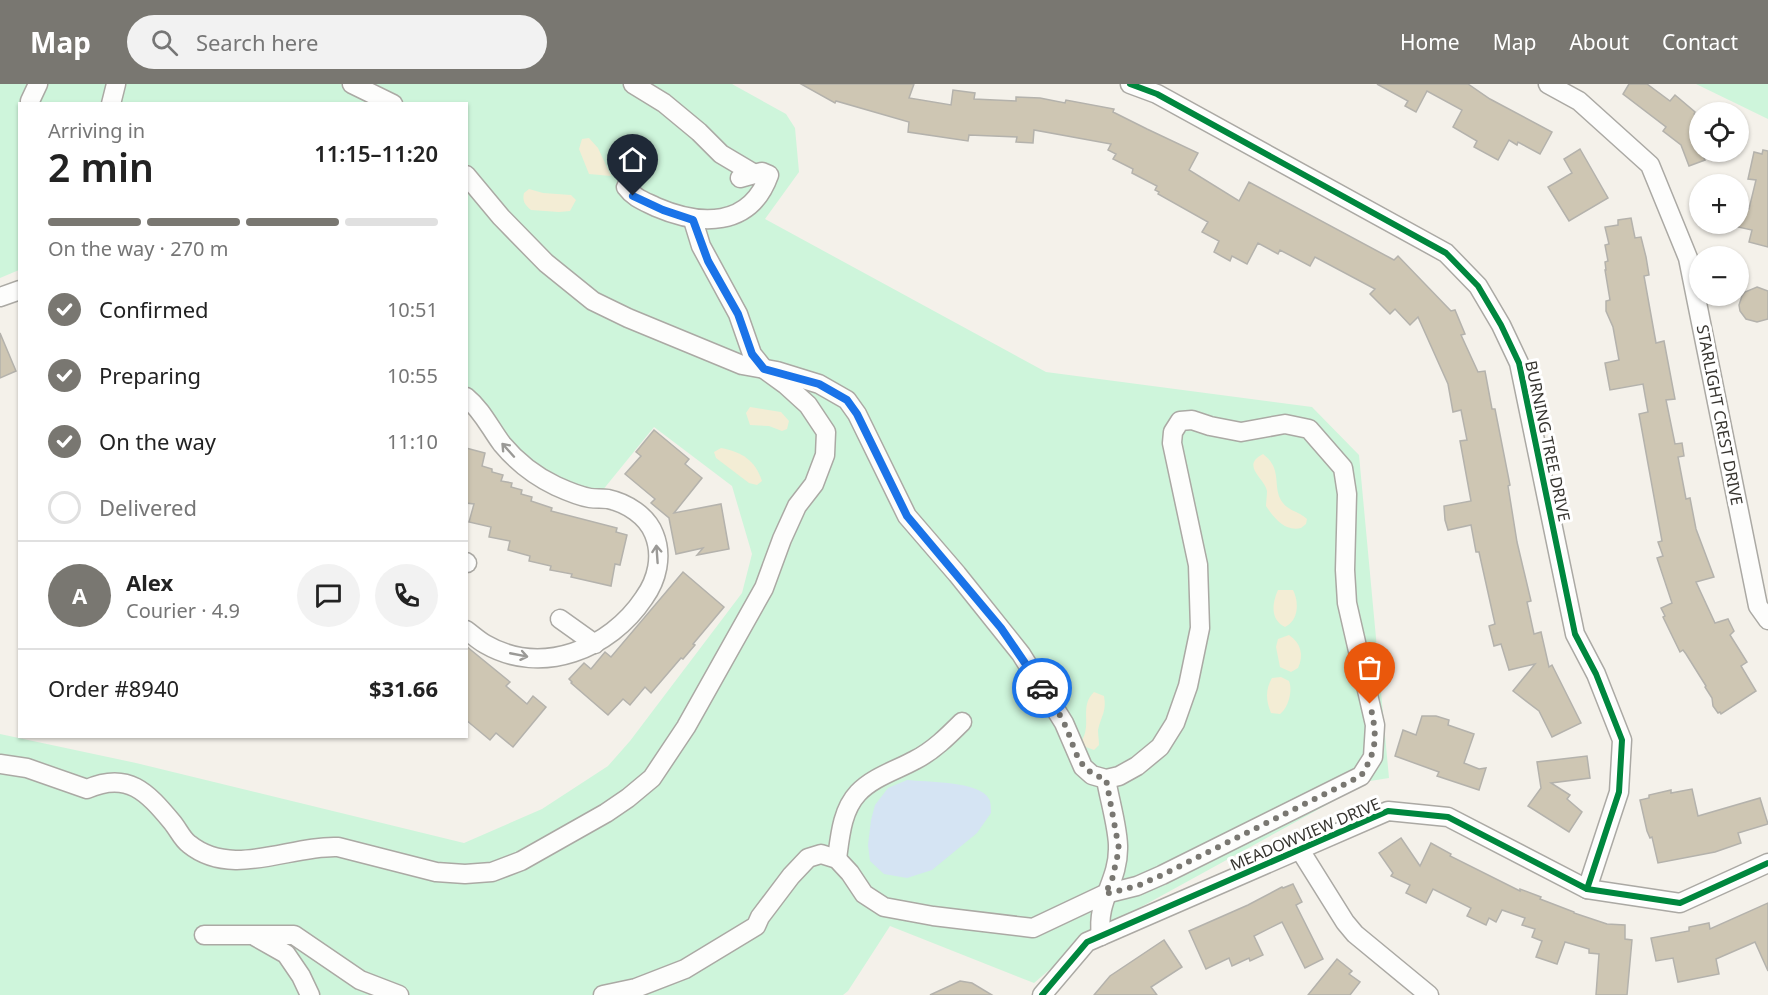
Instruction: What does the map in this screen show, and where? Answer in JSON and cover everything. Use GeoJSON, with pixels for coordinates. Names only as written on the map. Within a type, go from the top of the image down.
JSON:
{"type":"FeatureCollection","features":[{"type":"Feature","properties":{"kind":"street"},"geometry":{"type":"LineString","coordinates":[[30,101],[38,84]]}},
{"type":"Feature","properties":{"kind":"street"},"geometry":{"type":"LineString","coordinates":[[112,102],[116,84]]}},
{"type":"Feature","properties":{"kind":"street"},"geometry":{"type":"LineString","coordinates":[[352,84],[389,102]]}},
{"type":"Feature","properties":{"kind":"street"},"geometry":{"type":"LineString","coordinates":[[626,187],[633,196],[663,210],[693,220],[728,217],[743,210],[759,194],[769,175],[762,172],[747,175],[664,103],[633,84]]}},
{"type":"Feature","properties":{"kind":"street","name":"BURNING TREE DRIVE"},"geometry":{"type":"LineString","coordinates":[[1130,84],[1157,94],[1446,253],[1478,286],[1501,325],[1520,363],[1575,634],[1596,674],[1622,740],[1619,792],[1587,890]]}},
{"type":"Feature","properties":{"kind":"street","name":"STARLIGHT CREST DRIVE"},"geometry":{"type":"LineString","coordinates":[[1548,84],[1579,101],[1650,165],[1680,237],[1688,258],[1758,606],[1768,620]]}},
{"type":"Feature","properties":{"kind":"street"},"geometry":{"type":"LineString","coordinates":[[468,177],[501,217],[546,263],[593,301],[628,318],[742,365],[819,384],[847,400],[857,414],[907,516],[1021,654],[1064,723],[1083,767],[1092,775],[1106,779],[1119,776],[1137,766],[1160,747],[1175,723],[1188,686],[1200,628],[1198,565],[1172,443],[1173,432],[1180,421],[1192,420],[1241,432],[1285,424],[1309,429],[1343,468],[1347,494],[1345,570],[1347,603],[1375,724],[1373,757],[1361,776],[1162,875],[1137,886],[1105,894],[1033,928],[884,907],[864,894],[837,859],[821,854],[808,858],[784,885],[760,917],[756,927],[695,963],[636,988],[603,995]]}},
{"type":"Feature","properties":{"kind":"street"},"geometry":{"type":"LineString","coordinates":[[0,764],[27,768],[87,789],[103,782],[133,785],[148,795],[189,844],[208,854],[228,860],[253,860],[323,846],[338,847],[436,872],[465,874],[492,872],[521,861],[606,813],[652,778],[686,727],[764,588],[782,539],[798,506],[814,484],[825,455],[826,432],[808,405],[764,369],[752,354],[738,314],[708,261],[693,220]]}},
{"type":"Feature","properties":{"kind":"street"},"geometry":{"type":"LineString","coordinates":[[0,297],[18,291]]}},
{"type":"Feature","properties":{"kind":"street"},"geometry":{"type":"LineString","coordinates":[[468,399],[477,406],[502,444],[523,466],[574,494],[610,499],[642,516],[654,534],[658,555],[656,580],[636,610],[623,625],[587,649],[566,655],[528,657],[486,644],[468,631]]}},
{"type":"Feature","properties":{"kind":"street"},"geometry":{"type":"LineString","coordinates":[[560,619],[595,644]]}},
{"type":"Feature","properties":{"kind":"street"},"geometry":{"type":"LineString","coordinates":[[837,859],[844,818],[858,793],[881,777],[918,759],[945,739],[962,722]]}},
{"type":"Feature","properties":{"kind":"street"},"geometry":{"type":"LineString","coordinates":[[1101,936],[1099,921],[1119,849],[1106,779]]}},
{"type":"Feature","properties":{"kind":"street","name":"MEADOWVIEW DRIVE"},"geometry":{"type":"LineString","coordinates":[[1042,995],[1087,942],[1388,811],[1448,817],[1587,890],[1680,903],[1768,863]]}},
{"type":"Feature","properties":{"kind":"street"},"geometry":{"type":"LineString","coordinates":[[1300,850],[1354,934],[1429,995]]}},
{"type":"Feature","properties":{"kind":"street"},"geometry":{"type":"LineString","coordinates":[[204,935],[294,935],[360,980],[399,995]]}},
{"type":"Feature","properties":{"kind":"street"},"geometry":{"type":"LineString","coordinates":[[255,936],[286,954],[301,976],[310,995]]}},
{"type":"Feature","properties":{"kind":"green space"},"geometry":{"type":"Polygon","coordinates":[[[0,84],[732,84],[786,114],[795,128],[799,172],[765,219],[1046,372],[1312,407],[1359,455],[1389,778],[1370,781],[1090,935],[1034,983],[890,926],[848,991],[843,995],[0,995],[0,734],[136,763],[464,843],[542,809],[608,766],[630,741],[742,593],[752,554],[732,486],[654,427],[602,491],[568,484],[520,453],[482,401],[468,391],[468,102],[18,102],[18,270],[0,278],[0,84]]]}},
{"type":"Feature","properties":{"kind":"green space"},"geometry":{"type":"Polygon","coordinates":[[[1696,84],[1768,84],[1768,119],[1749,110],[1749,102],[1733,102],[1696,84]]]}},
{"type":"Feature","properties":{"kind":"sand"},"geometry":{"type":"Polygon","coordinates":[[[589,138],[598,148],[611,176],[589,174],[579,149],[582,139],[589,138]]]}},
{"type":"Feature","properties":{"kind":"sand"},"geometry":{"type":"Polygon","coordinates":[[[529,189],[543,193],[571,195],[576,200],[570,211],[531,210],[523,198],[524,193],[529,189]]]}},
{"type":"Feature","properties":{"kind":"sand"},"geometry":{"type":"Polygon","coordinates":[[[750,407],[781,412],[789,421],[787,429],[782,431],[769,426],[750,425],[746,413],[750,407]]]}},
{"type":"Feature","properties":{"kind":"sand"},"geometry":{"type":"Polygon","coordinates":[[[721,448],[747,458],[756,468],[762,481],[757,485],[749,483],[716,458],[714,452],[721,448]]]}},
{"type":"Feature","properties":{"kind":"sand"},"geometry":{"type":"Polygon","coordinates":[[[1263,454],[1273,466],[1283,503],[1307,519],[1306,524],[1301,528],[1285,526],[1266,506],[1267,491],[1254,468],[1256,459],[1263,454]]]}},
{"type":"Feature","properties":{"kind":"sand"},"geometry":{"type":"Polygon","coordinates":[[[1278,590],[1293,590],[1296,600],[1293,620],[1285,627],[1277,620],[1274,611],[1274,600],[1278,590]]]}},
{"type":"Feature","properties":{"kind":"sand"},"geometry":{"type":"Polygon","coordinates":[[[1289,635],[1299,646],[1301,654],[1298,668],[1291,672],[1280,667],[1276,647],[1278,639],[1289,635]]]}},
{"type":"Feature","properties":{"kind":"sand"},"geometry":{"type":"Polygon","coordinates":[[[1281,677],[1289,681],[1289,699],[1280,714],[1271,713],[1267,700],[1268,687],[1272,678],[1281,677]]]}},
{"type":"Feature","properties":{"kind":"sand"},"geometry":{"type":"Polygon","coordinates":[[[1094,692],[1104,696],[1105,706],[1098,730],[1099,745],[1094,750],[1083,746],[1082,740],[1086,728],[1087,703],[1094,692]]]}},
{"type":"Feature","properties":{"kind":"water"},"geometry":{"type":"Polygon","coordinates":[[[907,780],[952,784],[975,789],[984,793],[989,799],[991,813],[977,833],[932,870],[907,878],[884,874],[870,861],[868,845],[875,805],[888,788],[907,780]]]}},
{"type":"Feature","properties":{"kind":"building"},"geometry":{"type":"Polygon","coordinates":[[[801,84],[914,84],[909,98],[951,105],[953,90],[975,93],[974,99],[1016,101],[1016,97],[1040,98],[1065,103],[1066,100],[1114,109],[1113,112],[1198,153],[1189,170],[1239,201],[1249,182],[1394,260],[1398,256],[1451,311],[1455,310],[1465,334],[1461,335],[1478,372],[1485,371],[1510,485],[1508,486],[1517,542],[1531,601],[1527,602],[1534,634],[1541,632],[1549,667],[1552,665],[1581,723],[1552,737],[1539,711],[1513,691],[1535,664],[1509,670],[1501,644],[1494,646],[1489,626],[1495,624],[1471,525],[1448,530],[1445,520],[1444,506],[1471,501],[1460,441],[1467,440],[1461,410],[1453,412],[1448,384],[1418,317],[1410,325],[1395,309],[1390,314],[1370,294],[1375,289],[1315,257],[1310,266],[1280,250],[1278,254],[1258,243],[1247,264],[1232,256],[1230,261],[1214,252],[1219,241],[1202,232],[1208,222],[1158,194],[1159,192],[1155,190],[1157,186],[1132,173],[1133,169],[1113,159],[1116,154],[1108,150],[1111,144],[1034,130],[1033,143],[1016,142],[1017,137],[969,135],[968,141],[908,132],[909,122],[836,101],[835,103],[801,84]]]}},
{"type":"Feature","properties":{"kind":"building"},"geometry":{"type":"Polygon","coordinates":[[[1377,84],[1468,84],[1490,99],[1552,132],[1540,154],[1518,142],[1517,145],[1509,140],[1498,160],[1474,147],[1477,141],[1453,127],[1462,110],[1427,91],[1416,112],[1405,106],[1408,101],[1377,84]]]}},
{"type":"Feature","properties":{"kind":"building"},"geometry":{"type":"Polygon","coordinates":[[[1629,84],[1647,84],[1670,101],[1675,95],[1689,107],[1689,162],[1700,162],[1689,166],[1681,145],[1663,131],[1666,127],[1623,94],[1629,84]]]}},
{"type":"Feature","properties":{"kind":"building"},"geometry":{"type":"Polygon","coordinates":[[[1580,149],[1608,198],[1569,221],[1548,187],[1572,173],[1564,159],[1580,149]]]}},
{"type":"Feature","properties":{"kind":"building"},"geometry":{"type":"Polygon","coordinates":[[[1763,150],[1768,151],[1768,247],[1749,242],[1752,230],[1749,229],[1749,209],[1756,180],[1749,179],[1749,174],[1754,152],[1762,154],[1763,150]]]}},
{"type":"Feature","properties":{"kind":"building"},"geometry":{"type":"Polygon","coordinates":[[[1631,218],[1635,238],[1641,237],[1646,257],[1649,275],[1644,276],[1656,343],[1664,341],[1675,399],[1666,400],[1675,444],[1682,443],[1684,456],[1678,457],[1686,499],[1690,498],[1696,529],[1714,577],[1696,582],[1715,623],[1728,619],[1734,631],[1730,635],[1747,662],[1741,666],[1756,691],[1721,714],[1713,706],[1706,686],[1686,654],[1683,650],[1680,652],[1663,617],[1665,616],[1661,608],[1672,603],[1657,558],[1663,556],[1658,542],[1662,541],[1639,414],[1648,412],[1643,384],[1610,390],[1605,363],[1619,360],[1613,327],[1606,311],[1606,301],[1610,300],[1605,270],[1605,262],[1608,261],[1605,245],[1609,244],[1605,227],[1618,225],[1618,220],[1631,218]]]}},
{"type":"Feature","properties":{"kind":"building"},"geometry":{"type":"Polygon","coordinates":[[[1757,287],[1768,291],[1768,319],[1757,322],[1746,319],[1740,311],[1739,306],[1749,306],[1749,290],[1757,287]]]}},
{"type":"Feature","properties":{"kind":"building"},"geometry":{"type":"Polygon","coordinates":[[[0,333],[16,371],[0,378],[0,333]]]}},
{"type":"Feature","properties":{"kind":"building"},"geometry":{"type":"Polygon","coordinates":[[[654,430],[689,459],[685,464],[702,478],[674,513],[721,504],[729,549],[697,555],[703,548],[676,554],[669,518],[651,503],[655,499],[625,474],[641,456],[636,452],[654,430]]]}},
{"type":"Feature","properties":{"kind":"building"},"geometry":{"type":"Polygon","coordinates":[[[468,449],[485,453],[482,466],[503,475],[501,481],[512,483],[511,487],[522,490],[521,494],[532,497],[531,501],[552,508],[551,511],[617,528],[616,532],[627,535],[620,565],[615,564],[611,586],[550,570],[551,566],[529,561],[530,556],[508,550],[510,541],[489,537],[491,527],[469,522],[474,504],[468,503],[468,449]]]}},
{"type":"Feature","properties":{"kind":"building"},"geometry":{"type":"Polygon","coordinates":[[[683,572],[724,607],[693,644],[695,645],[651,693],[645,687],[630,705],[623,699],[608,715],[569,679],[584,663],[591,669],[605,652],[611,657],[683,572]]]}},
{"type":"Feature","properties":{"kind":"building"},"geometry":{"type":"Polygon","coordinates":[[[468,648],[510,682],[506,686],[527,704],[533,696],[546,707],[513,747],[496,733],[490,740],[468,722],[468,648]]]}},
{"type":"Feature","properties":{"kind":"building"},"geometry":{"type":"Polygon","coordinates":[[[1422,716],[1436,716],[1449,720],[1448,725],[1474,734],[1464,763],[1479,769],[1486,768],[1479,790],[1437,776],[1439,772],[1395,756],[1403,730],[1416,735],[1422,716]]]}},
{"type":"Feature","properties":{"kind":"building"},"geometry":{"type":"Polygon","coordinates":[[[1587,756],[1590,778],[1551,783],[1570,795],[1567,799],[1582,812],[1569,832],[1528,806],[1541,788],[1537,762],[1587,756]]]}},
{"type":"Feature","properties":{"kind":"building"},"geometry":{"type":"Polygon","coordinates":[[[1692,789],[1698,816],[1760,798],[1768,824],[1738,833],[1741,843],[1715,852],[1658,863],[1640,800],[1649,798],[1649,795],[1671,790],[1671,793],[1692,789]]]}},
{"type":"Feature","properties":{"kind":"building"},"geometry":{"type":"Polygon","coordinates":[[[1401,838],[1420,866],[1431,843],[1451,854],[1450,856],[1520,891],[1520,889],[1574,913],[1607,924],[1625,925],[1625,939],[1632,940],[1627,995],[1596,995],[1599,954],[1589,953],[1589,949],[1565,942],[1557,964],[1536,957],[1542,941],[1532,937],[1535,929],[1522,925],[1525,918],[1502,910],[1496,922],[1489,918],[1486,925],[1467,916],[1471,908],[1433,889],[1426,903],[1406,893],[1410,885],[1391,876],[1393,873],[1379,853],[1401,838]]]}},
{"type":"Feature","properties":{"kind":"building"},"geometry":{"type":"Polygon","coordinates":[[[1293,884],[1302,902],[1296,905],[1323,959],[1305,968],[1282,922],[1254,936],[1263,955],[1250,961],[1249,958],[1232,966],[1229,958],[1206,969],[1189,931],[1293,884]]]}},
{"type":"Feature","properties":{"kind":"building"},"geometry":{"type":"Polygon","coordinates":[[[1768,903],[1768,971],[1755,942],[1716,959],[1719,974],[1678,982],[1673,958],[1656,961],[1651,938],[1689,931],[1689,927],[1709,923],[1710,929],[1768,903]]]}},
{"type":"Feature","properties":{"kind":"building"},"geometry":{"type":"Polygon","coordinates":[[[1164,940],[1182,967],[1151,987],[1157,995],[1094,995],[1110,976],[1164,940]]]}},
{"type":"Feature","properties":{"kind":"building"},"geometry":{"type":"Polygon","coordinates":[[[1337,959],[1352,971],[1349,974],[1360,982],[1350,995],[1308,995],[1337,959]]]}},
{"type":"Feature","properties":{"kind":"building"},"geometry":{"type":"Polygon","coordinates":[[[960,981],[972,983],[992,995],[930,995],[960,981]]]}},
{"type":"Feature","properties":{"kind":"cycle path"},"geometry":{"type":"LineString","coordinates":[[1130,84],[1157,94],[1446,253],[1478,286],[1501,325],[1519,363],[1575,634],[1596,674],[1622,740],[1619,792],[1587,889]]}},
{"type":"Feature","properties":{"kind":"cycle path"},"geometry":{"type":"LineString","coordinates":[[1042,995],[1087,942],[1388,811],[1448,817],[1587,889],[1680,903],[1768,863]]}},
{"type":"Feature","properties":{"kind":"way so far"},"geometry":{"type":"LineString","coordinates":[[1042,688],[1064,723],[1083,767],[1092,775],[1106,779],[1119,849],[1112,880],[1105,894],[1137,886],[1162,875],[1361,776],[1373,757],[1375,724],[1370,704]]}},
{"type":"Feature","properties":{"kind":"route"},"geometry":{"type":"LineString","coordinates":[[633,196],[663,210],[693,220],[708,261],[738,314],[752,354],[764,369],[819,384],[847,400],[857,414],[907,516],[1001,628],[1021,654],[1042,688]]}}]}
